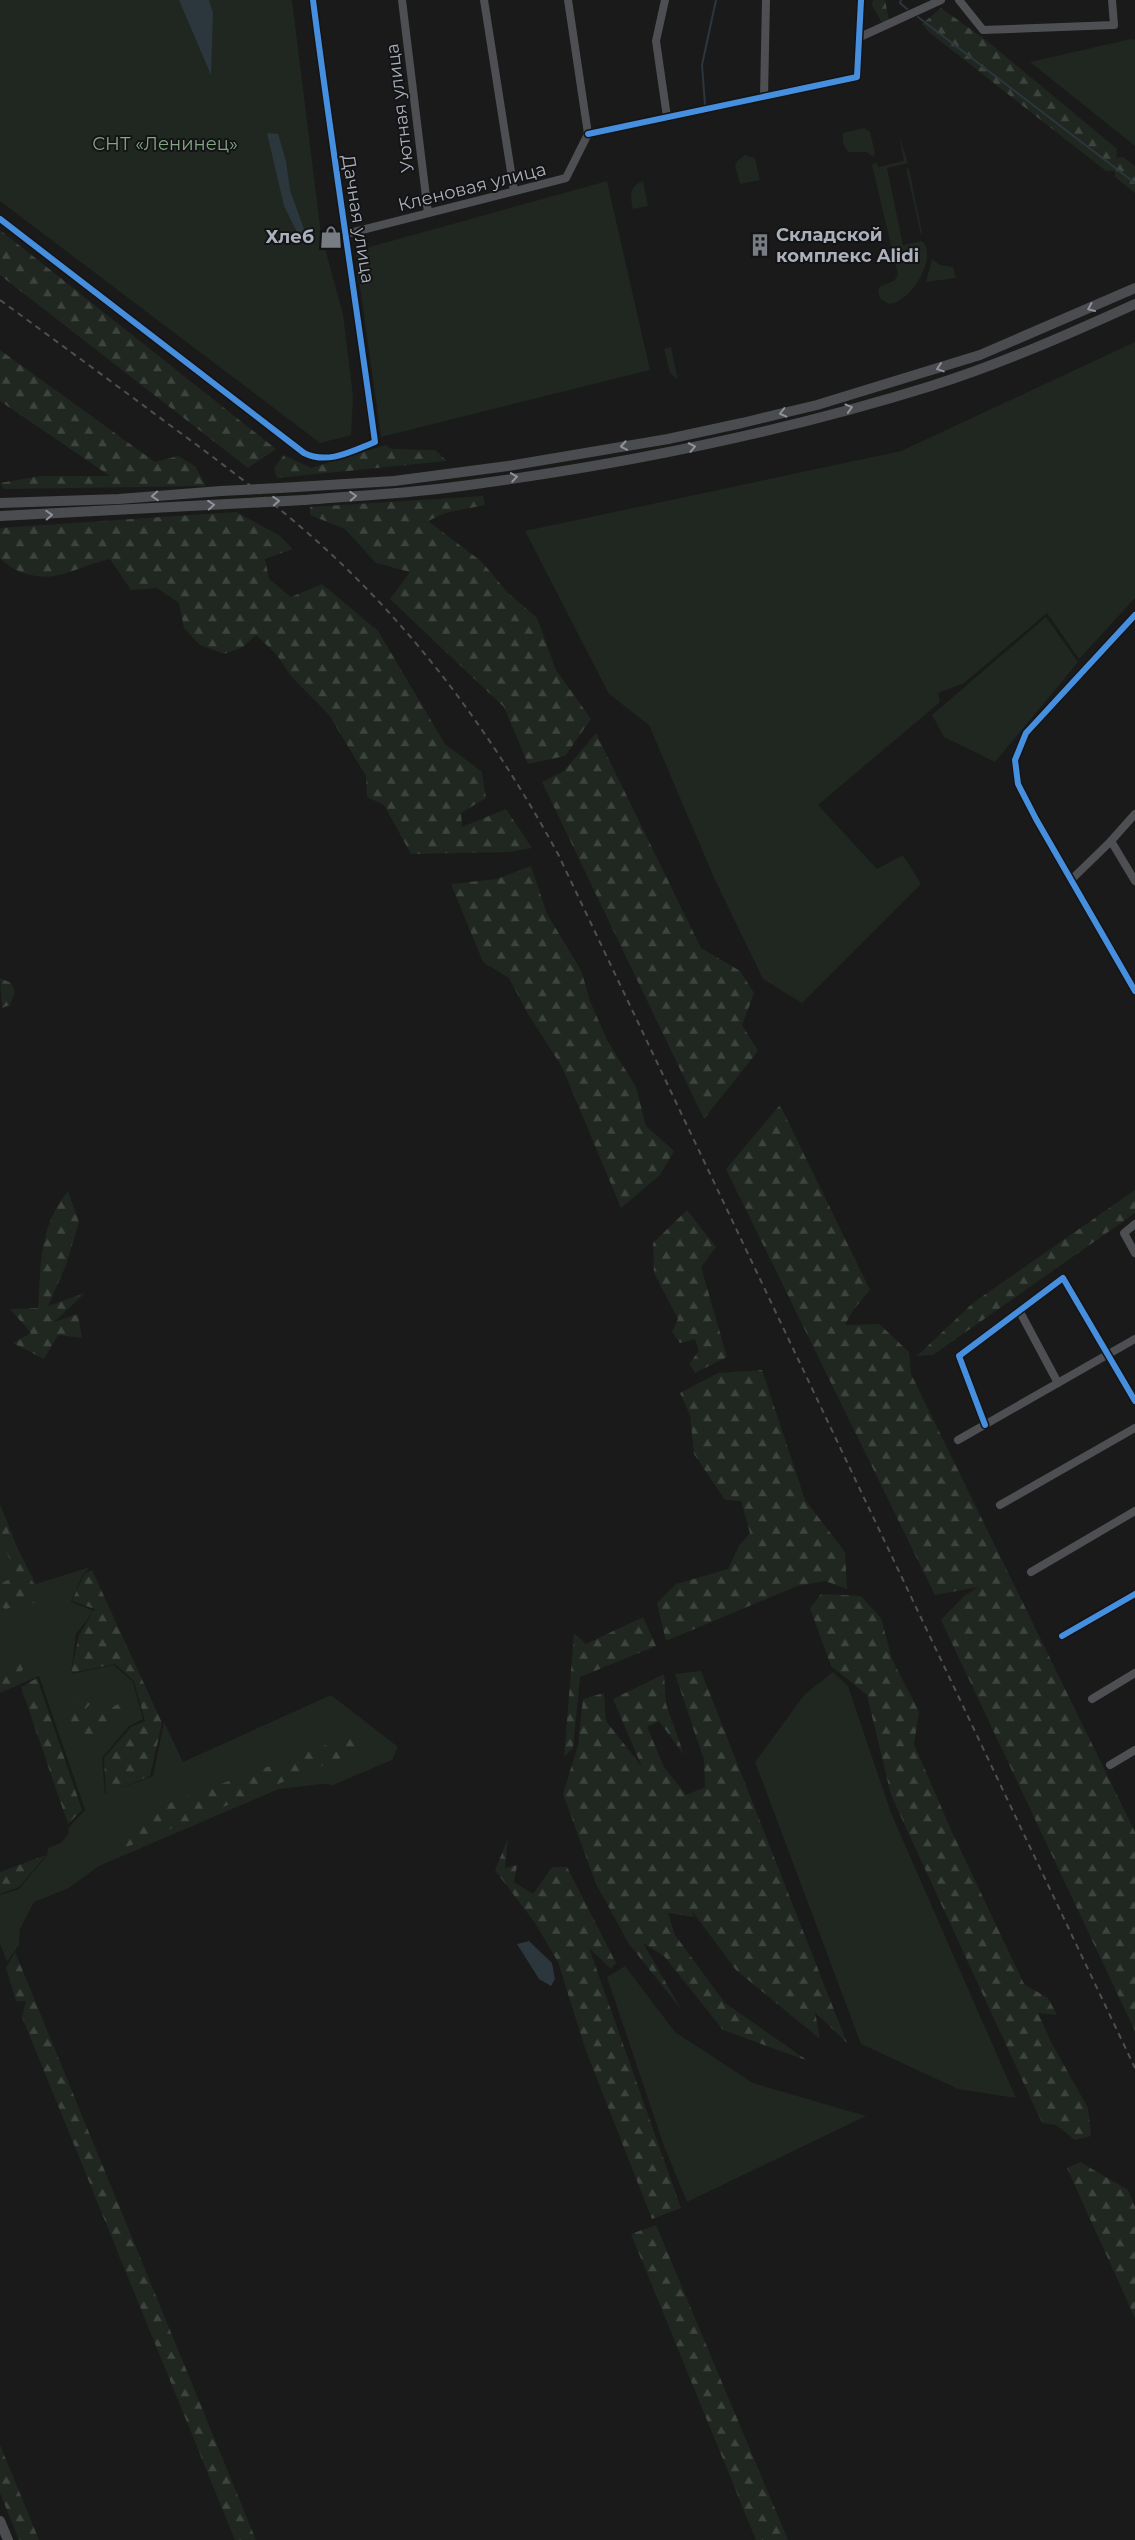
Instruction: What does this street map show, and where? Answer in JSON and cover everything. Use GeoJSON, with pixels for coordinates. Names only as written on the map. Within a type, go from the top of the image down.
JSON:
{"type":"FeatureCollection","features":[{"type":"Feature","properties":{"kind":"main road"},"geometry":{"type":"LineString","coordinates":[[0,503],[119,499],[394,481],[508,466],[668,438],[817,405],[980,355],[1134,291]]}},
{"type":"Feature","properties":{"kind":"main road"},"geometry":{"type":"LineString","coordinates":[[0,516],[304,500],[446,488],[670,451],[748,435],[932,385],[1063,336],[1135,304]]}},
{"type":"Feature","properties":{"kind":"main road"},"geometry":{"type":"LineString","coordinates":[[0,2521],[8,2540]]}},
{"type":"Feature","properties":{"kind":"street","name":"Дачная улица"},"geometry":{"type":"LineString","coordinates":[[0,219],[304,453],[314,458],[332,458],[375,442],[346,234],[333,157],[313,0]]}},
{"type":"Feature","properties":{"kind":"street","name":"Уютная улица"},"geometry":{"type":"LineString","coordinates":[[402,0],[428,213]]}},
{"type":"Feature","properties":{"kind":"street"},"geometry":{"type":"LineString","coordinates":[[484,0],[514,191]]}},
{"type":"Feature","properties":{"kind":"street"},"geometry":{"type":"LineString","coordinates":[[568,0],[588,134],[857,77],[862,0]]}},
{"type":"Feature","properties":{"kind":"street"},"geometry":{"type":"LineString","coordinates":[[665,0],[656,41],[667,117]]}},
{"type":"Feature","properties":{"kind":"street"},"geometry":{"type":"LineString","coordinates":[[764,97],[766,0]]}},
{"type":"Feature","properties":{"kind":"street"},"geometry":{"type":"LineString","coordinates":[[860,37],[940,0]]}},
{"type":"Feature","properties":{"kind":"street"},"geometry":{"type":"LineString","coordinates":[[959,0],[983,30],[1114,25],[1112,0]]}},
{"type":"Feature","properties":{"kind":"street","name":"Кленовая улица"},"geometry":{"type":"LineString","coordinates":[[346,234],[566,178],[588,134]]}},
{"type":"Feature","properties":{"kind":"street"},"geometry":{"type":"LineString","coordinates":[[1135,615],[1026,733],[1015,760],[1018,784],[1135,991]]}},
{"type":"Feature","properties":{"kind":"street"},"geometry":{"type":"LineString","coordinates":[[1072,879],[1111,841],[1135,814]]}},
{"type":"Feature","properties":{"kind":"street"},"geometry":{"type":"LineString","coordinates":[[1111,841],[1135,881]]}},
{"type":"Feature","properties":{"kind":"street"},"geometry":{"type":"LineString","coordinates":[[1135,1224],[1124,1233],[1135,1253]]}},
{"type":"Feature","properties":{"kind":"street"},"geometry":{"type":"LineString","coordinates":[[985,1425],[959,1356],[1063,1278],[1135,1401]]}},
{"type":"Feature","properties":{"kind":"street"},"geometry":{"type":"LineString","coordinates":[[1020,1312],[1058,1383]]}},
{"type":"Feature","properties":{"kind":"street"},"geometry":{"type":"LineString","coordinates":[[958,1440],[1135,1339]]}},
{"type":"Feature","properties":{"kind":"street"},"geometry":{"type":"LineString","coordinates":[[1000,1505],[1135,1428]]}},
{"type":"Feature","properties":{"kind":"street"},"geometry":{"type":"LineString","coordinates":[[1031,1572],[1135,1510]]}},
{"type":"Feature","properties":{"kind":"street"},"geometry":{"type":"LineString","coordinates":[[1062,1636],[1135,1594]]}},
{"type":"Feature","properties":{"kind":"street"},"geometry":{"type":"LineString","coordinates":[[1092,1699],[1135,1673]]}},
{"type":"Feature","properties":{"kind":"street"},"geometry":{"type":"LineString","coordinates":[[1110,1765],[1135,1750]]}},
{"type":"Feature","properties":{"kind":"green space","name":"СНТ «Ленинец»"},"geometry":{"type":"Polygon","coordinates":[[[0,0],[292,0],[321,234],[343,314],[353,396],[351,435],[320,443],[0,201],[0,0]]]}},
{"type":"Feature","properties":{"kind":"green space"},"geometry":{"type":"Polygon","coordinates":[[[873,0],[885,0],[889,20],[882,23],[872,5],[873,0]]]}},
{"type":"Feature","properties":{"kind":"green space"},"geometry":{"type":"Polygon","coordinates":[[[941,8],[987,41],[1117,149],[1116,158],[1123,157],[1135,166],[1135,193],[1115,177],[1115,171],[1106,171],[930,33],[922,24],[941,8]]]}},
{"type":"Feature","properties":{"kind":"green space"},"geometry":{"type":"Polygon","coordinates":[[[1131,39],[1135,40],[1135,146],[1030,62],[1131,39]]]}},
{"type":"Feature","properties":{"kind":"green space"},"geometry":{"type":"Polygon","coordinates":[[[864,128],[870,132],[875,153],[874,157],[866,152],[848,152],[843,143],[843,133],[864,128]]]}},
{"type":"Feature","properties":{"kind":"green space"},"geometry":{"type":"Polygon","coordinates":[[[899,135],[908,163],[887,168],[903,245],[922,241],[926,248],[927,257],[925,267],[914,287],[907,295],[889,304],[880,298],[878,290],[881,286],[894,281],[898,275],[872,165],[877,162],[878,167],[904,161],[899,135]]]}},
{"type":"Feature","properties":{"kind":"green space"},"geometry":{"type":"Polygon","coordinates":[[[745,155],[755,158],[760,180],[740,184],[735,165],[745,155]]]}},
{"type":"Feature","properties":{"kind":"green space"},"geometry":{"type":"Polygon","coordinates":[[[906,168],[909,169],[922,232],[921,235],[906,168]]]}},
{"type":"Feature","properties":{"kind":"green space"},"geometry":{"type":"Polygon","coordinates":[[[607,181],[650,370],[381,437],[355,251],[607,181]]]}},
{"type":"Feature","properties":{"kind":"green space"},"geometry":{"type":"Polygon","coordinates":[[[643,181],[648,206],[633,209],[631,200],[633,189],[638,183],[643,181]]]}},
{"type":"Feature","properties":{"kind":"green space"},"geometry":{"type":"Polygon","coordinates":[[[0,230],[276,449],[248,468],[0,275],[0,230]]]}},
{"type":"Feature","properties":{"kind":"green space"},"geometry":{"type":"Polygon","coordinates":[[[932,259],[940,265],[953,267],[956,278],[926,282],[932,259]]]}},
{"type":"Feature","properties":{"kind":"green space"},"geometry":{"type":"Polygon","coordinates":[[[1135,342],[1135,598],[1079,659],[1047,613],[964,683],[938,693],[940,702],[818,805],[877,869],[903,855],[921,884],[802,1003],[763,979],[715,880],[649,725],[609,694],[525,531],[901,451],[1135,342]]]}},
{"type":"Feature","properties":{"kind":"green space"},"geometry":{"type":"Polygon","coordinates":[[[671,347],[678,380],[670,373],[664,349],[671,347]]]}},
{"type":"Feature","properties":{"kind":"green space"},"geometry":{"type":"Polygon","coordinates":[[[0,350],[155,462],[178,456],[195,466],[206,486],[4,489],[0,483],[40,476],[110,476],[0,401],[0,350]]]}},
{"type":"Feature","properties":{"kind":"green space"},"geometry":{"type":"Polygon","coordinates":[[[386,445],[391,449],[435,450],[447,461],[277,478],[274,468],[284,455],[311,468],[386,445]]]}},
{"type":"Feature","properties":{"kind":"green space"},"geometry":{"type":"Polygon","coordinates":[[[483,496],[485,505],[445,513],[428,521],[482,562],[507,592],[537,618],[556,670],[591,719],[565,756],[528,764],[504,707],[390,599],[410,572],[376,563],[345,529],[310,515],[310,507],[483,496]]]}},
{"type":"Feature","properties":{"kind":"green space"},"geometry":{"type":"Polygon","coordinates":[[[236,512],[279,535],[293,549],[265,559],[269,579],[291,597],[322,584],[378,631],[445,744],[482,772],[486,798],[461,813],[462,827],[506,809],[532,848],[509,852],[411,854],[384,805],[367,797],[366,776],[329,715],[291,676],[276,654],[256,635],[243,647],[224,654],[200,645],[184,628],[179,603],[157,588],[131,590],[110,559],[61,575],[47,577],[18,571],[0,558],[0,528],[236,512]]]}},
{"type":"Feature","properties":{"kind":"green space"},"geometry":{"type":"Polygon","coordinates":[[[1046,617],[1078,662],[995,762],[944,737],[932,715],[1046,617]]]}},
{"type":"Feature","properties":{"kind":"green space"},"geometry":{"type":"Polygon","coordinates":[[[596,733],[701,948],[740,971],[754,993],[742,1025],[758,1051],[704,1119],[542,782],[564,771],[596,733]]]}},
{"type":"Feature","properties":{"kind":"green space"},"geometry":{"type":"Polygon","coordinates":[[[531,866],[547,914],[581,970],[590,1001],[607,1040],[636,1087],[646,1126],[674,1151],[660,1175],[621,1208],[562,1067],[528,1014],[509,978],[483,962],[451,884],[497,879],[531,866]]]}},
{"type":"Feature","properties":{"kind":"green space"},"geometry":{"type":"Polygon","coordinates":[[[0,978],[11,983],[15,992],[10,1005],[2,1008],[0,978]]]}},
{"type":"Feature","properties":{"kind":"green space"},"geometry":{"type":"Polygon","coordinates":[[[780,1105],[870,1290],[853,1310],[845,1325],[879,1324],[909,1352],[911,1374],[1135,1832],[1135,2031],[941,1620],[964,1596],[979,1587],[935,1595],[726,1169],[780,1105]]]}},
{"type":"Feature","properties":{"kind":"green space"},"geometry":{"type":"Polygon","coordinates":[[[1135,1190],[1135,1213],[933,1355],[917,1356],[973,1303],[1135,1190]]]}},
{"type":"Feature","properties":{"kind":"green space"},"geometry":{"type":"Polygon","coordinates":[[[68,1191],[79,1222],[66,1265],[48,1306],[85,1293],[54,1322],[78,1314],[82,1338],[58,1335],[44,1359],[13,1343],[31,1333],[10,1309],[38,1308],[43,1247],[52,1218],[68,1191]]]}},
{"type":"Feature","properties":{"kind":"green space"},"geometry":{"type":"Polygon","coordinates":[[[687,1210],[716,1247],[701,1267],[727,1357],[695,1373],[689,1364],[699,1351],[695,1339],[680,1343],[672,1332],[678,1319],[654,1273],[653,1243],[687,1210]]]}},
{"type":"Feature","properties":{"kind":"green space"},"geometry":{"type":"Polygon","coordinates":[[[762,1370],[805,1500],[845,1552],[847,1589],[825,1581],[797,1586],[666,1641],[657,1603],[676,1584],[728,1569],[739,1546],[750,1533],[741,1501],[725,1500],[694,1454],[690,1415],[680,1393],[718,1373],[762,1370]]]}},
{"type":"Feature","properties":{"kind":"green space"},"geometry":{"type":"Polygon","coordinates":[[[0,1504],[18,1549],[36,1584],[90,1567],[83,1574],[71,1602],[94,1611],[76,1634],[71,1674],[114,1665],[133,1682],[143,1719],[129,1726],[102,1758],[105,1794],[153,1776],[164,1722],[183,1762],[331,1695],[398,1747],[392,1760],[333,1785],[323,1784],[279,1789],[99,1866],[69,1888],[34,1902],[20,1929],[19,1945],[7,1962],[0,1944],[0,1895],[19,1889],[47,1855],[48,1848],[61,1843],[69,1833],[68,1828],[85,1810],[39,1676],[0,1693],[0,1504]]]}},
{"type":"Feature","properties":{"kind":"green space"},"geometry":{"type":"Polygon","coordinates":[[[0,1512],[26,1571],[44,1601],[5,1609],[0,1606],[0,1584],[16,1576],[0,1534],[0,1512]]]}},
{"type":"Feature","properties":{"kind":"green space"},"geometry":{"type":"Polygon","coordinates":[[[92,1570],[162,1723],[150,1776],[106,1794],[104,1758],[131,1727],[145,1721],[134,1681],[115,1664],[71,1673],[79,1635],[95,1609],[72,1601],[84,1574],[92,1570]]]}},
{"type":"Feature","properties":{"kind":"green space"},"geometry":{"type":"Polygon","coordinates":[[[821,1594],[861,1596],[881,1618],[892,1659],[919,1712],[914,1744],[952,1832],[1024,1984],[1048,1998],[1057,2015],[1038,2013],[1051,2042],[1088,2108],[1091,2136],[1075,2140],[1056,2125],[1042,2123],[891,1795],[867,1695],[831,1666],[810,1608],[821,1594]]]}},
{"type":"Feature","properties":{"kind":"green space"},"geometry":{"type":"Polygon","coordinates":[[[643,1617],[656,1646],[580,1677],[573,1748],[564,1757],[574,1633],[586,1644],[643,1617]]]}},
{"type":"Feature","properties":{"kind":"green space"},"geometry":{"type":"Polygon","coordinates":[[[13,1657],[25,1666],[15,1681],[0,1689],[0,1680],[5,1677],[0,1678],[0,1669],[8,1666],[13,1657]]]}},
{"type":"Feature","properties":{"kind":"green space"},"geometry":{"type":"Polygon","coordinates":[[[701,1671],[847,2043],[815,2012],[820,2039],[736,1970],[692,1911],[694,1917],[668,1913],[675,1935],[725,2003],[808,2061],[723,2030],[664,1956],[643,1943],[681,2009],[629,1944],[596,1884],[563,1794],[578,1745],[583,1699],[604,1693],[606,1721],[642,1767],[613,1699],[664,1674],[666,1704],[684,1755],[659,1721],[647,1727],[664,1767],[686,1795],[705,1787],[704,1760],[675,1674],[701,1671]]]}},
{"type":"Feature","properties":{"kind":"green space"},"geometry":{"type":"Polygon","coordinates":[[[833,1672],[848,1686],[891,1813],[1016,2098],[958,2089],[861,2044],[755,1762],[805,1694],[833,1672]]]}},
{"type":"Feature","properties":{"kind":"green space"},"geometry":{"type":"Polygon","coordinates":[[[37,1678],[82,1810],[68,1824],[21,1687],[37,1678]]]}},
{"type":"Feature","properties":{"kind":"green space"},"geometry":{"type":"Polygon","coordinates":[[[80,1695],[90,1704],[81,1714],[96,1717],[118,1704],[126,1710],[101,1737],[74,1734],[67,1704],[80,1695]]]}},
{"type":"Feature","properties":{"kind":"green space"},"geometry":{"type":"Polygon","coordinates":[[[351,1736],[361,1740],[355,1752],[105,1856],[119,1836],[142,1813],[351,1736]]]}},
{"type":"Feature","properties":{"kind":"green space"},"geometry":{"type":"Polygon","coordinates":[[[508,1839],[505,1868],[517,1865],[514,1882],[533,1894],[552,1867],[567,1867],[616,1963],[611,1969],[589,1948],[681,2208],[652,2219],[586,2051],[558,1962],[535,1923],[495,1870],[508,1839]]]}},
{"type":"Feature","properties":{"kind":"green space"},"geometry":{"type":"Polygon","coordinates":[[[46,1855],[19,1887],[0,1894],[0,1872],[46,1855]]]}},
{"type":"Feature","properties":{"kind":"green space"},"geometry":{"type":"Polygon","coordinates":[[[15,1952],[256,2540],[235,2540],[22,2017],[26,2001],[16,2001],[6,1968],[15,1952]]]}},
{"type":"Feature","properties":{"kind":"green space"},"geometry":{"type":"Polygon","coordinates":[[[625,1966],[675,2032],[753,2083],[866,2116],[687,2202],[664,2146],[607,1977],[625,1966]]]}},
{"type":"Feature","properties":{"kind":"green space"},"geometry":{"type":"Polygon","coordinates":[[[1080,2162],[1128,2190],[1135,2207],[1135,2318],[1067,2168],[1080,2162]]]}},
{"type":"Feature","properties":{"kind":"green space"},"geometry":{"type":"Polygon","coordinates":[[[656,2225],[788,2540],[756,2540],[631,2234],[656,2225]]]}},
{"type":"Feature","properties":{"kind":"green space"},"geometry":{"type":"Polygon","coordinates":[[[0,2445],[39,2540],[19,2540],[0,2493],[0,2445]]]}},
{"type":"Feature","properties":{"kind":"shaded area"},"geometry":{"type":"Polygon","coordinates":[[[179,0],[209,0],[213,13],[211,75],[179,0]]]}},
{"type":"Feature","properties":{"kind":"shaded area"},"geometry":{"type":"Polygon","coordinates":[[[267,133],[278,134],[286,161],[290,190],[306,235],[298,234],[284,206],[267,133]]]}},
{"type":"Feature","properties":{"kind":"shaded area"},"geometry":{"type":"Polygon","coordinates":[[[529,1941],[552,1963],[555,1979],[551,1986],[539,1979],[517,1944],[529,1941]]]}},
{"type":"Feature","properties":{"kind":"waterway"},"geometry":{"type":"LineString","coordinates":[[705,105],[702,65],[716,0]]}},
{"type":"Feature","properties":{"kind":"waterway"},"geometry":{"type":"LineString","coordinates":[[901,0],[900,3],[907,9]]}},
{"type":"Feature","properties":{"kind":"waterway"},"geometry":{"type":"LineString","coordinates":[[918,17],[1135,183]]}},
{"type":"Feature","properties":{"kind":"railway"},"geometry":{"type":"LineString","coordinates":[[0,300],[243,480],[292,519],[339,561],[418,645],[469,711],[516,781],[558,854],[1135,2068]]}},
{"type":"Feature","properties":{"kind":"cycle path"},"geometry":{"type":"LineString","coordinates":[[0,219],[304,453],[322,458],[331,457],[349,453],[375,442],[313,0]]}},
{"type":"Feature","properties":{"kind":"cycle path"},"geometry":{"type":"LineString","coordinates":[[588,134],[857,77],[861,0]]}},
{"type":"Feature","properties":{"kind":"cycle path"},"geometry":{"type":"LineString","coordinates":[[1135,615],[1026,733],[1015,760],[1018,784],[1036,819],[1135,991]]}},
{"type":"Feature","properties":{"kind":"cycle path"},"geometry":{"type":"LineString","coordinates":[[985,1425],[959,1356],[1063,1278],[1135,1401]]}},
{"type":"Feature","properties":{"kind":"cycle path"},"geometry":{"type":"LineString","coordinates":[[1062,1636],[1135,1594]]}},
{"type":"Feature","properties":{"kind":"place","name":"Хлеб"},"geometry":{"type":"Point","coordinates":[331,237]}},
{"type":"Feature","properties":{"kind":"place","name":"Складской комплекс Alidi"},"geometry":{"type":"Point","coordinates":[760,245]}}]}
